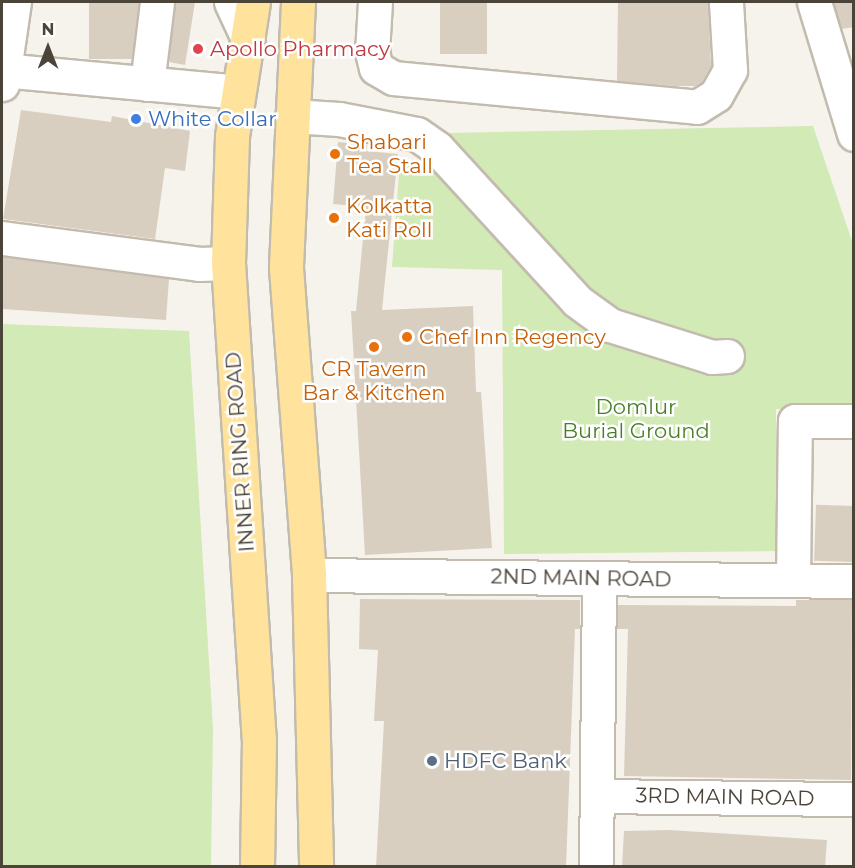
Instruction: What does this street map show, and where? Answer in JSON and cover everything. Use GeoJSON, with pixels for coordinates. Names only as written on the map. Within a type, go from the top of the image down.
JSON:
{"type":"FeatureCollection","features":[{"type":"Feature","properties":{"kind":"main road","name":"INNER RING ROAD"},"geometry":{"type":"LineString","coordinates":[[253,2],[237,92],[228,263],[259,739],[257,867]]}},
{"type":"Feature","properties":{"kind":"main road"},"geometry":{"type":"LineString","coordinates":[[298,2],[294,47],[286,268],[309,575],[316,867]]}},
{"type":"Feature","properties":{"kind":"main road"},"geometry":{"type":"LineString","coordinates":[[294,47],[320,2]]}},
{"type":"Feature","properties":{"kind":"street"},"geometry":{"type":"LineString","coordinates":[[14,2],[2,74],[237,92]]}},
{"type":"Feature","properties":{"kind":"street"},"geometry":{"type":"LineString","coordinates":[[147,84],[157,2]]}},
{"type":"Feature","properties":{"kind":"street"},"geometry":{"type":"LineString","coordinates":[[231,2],[248,38]]}},
{"type":"Feature","properties":{"kind":"street"},"geometry":{"type":"LineString","coordinates":[[375,2],[372,52],[376,68],[393,78],[697,107],[716,95],[730,70],[726,2]]}},
{"type":"Feature","properties":{"kind":"street"},"geometry":{"type":"LineString","coordinates":[[814,2],[854,134]]}},
{"type":"Feature","properties":{"kind":"street"},"geometry":{"type":"LineString","coordinates":[[292,116],[339,119],[417,134],[437,148],[577,302],[610,325],[712,357],[727,356]]}},
{"type":"Feature","properties":{"kind":"street"},"geometry":{"type":"LineString","coordinates":[[2,238],[199,264],[228,263]]}},
{"type":"Feature","properties":{"kind":"street"},"geometry":{"type":"LineString","coordinates":[[793,580],[795,421],[854,421]]}},
{"type":"Feature","properties":{"kind":"street","name":"2ND MAIN ROAD"},"geometry":{"type":"LineString","coordinates":[[309,575],[854,580]]}},
{"type":"Feature","properties":{"kind":"street"},"geometry":{"type":"LineString","coordinates":[[596,867],[599,578]]}},
{"type":"Feature","properties":{"kind":"street","name":"3RD MAIN ROAD"},"geometry":{"type":"LineString","coordinates":[[597,796],[854,799]]}},
{"type":"Feature","properties":{"kind":"green space","name":"Domlur Burial Ground"},"geometry":{"type":"Polygon","coordinates":[[[813,126],[853,244],[853,408],[776,409],[777,551],[504,554],[502,270],[392,267],[400,161],[457,163],[447,133],[813,126]]]}},
{"type":"Feature","properties":{"kind":"green space"},"geometry":{"type":"Polygon","coordinates":[[[2,324],[189,331],[213,728],[211,866],[2,866],[2,324]]]}},
{"type":"Feature","properties":{"kind":"building"},"geometry":{"type":"Polygon","coordinates":[[[89,2],[138,2],[138,59],[89,59],[89,2]]]}},
{"type":"Feature","properties":{"kind":"building"},"geometry":{"type":"Polygon","coordinates":[[[175,2],[195,2],[185,65],[169,62],[175,2]]]}},
{"type":"Feature","properties":{"kind":"building"},"geometry":{"type":"Polygon","coordinates":[[[440,2],[487,2],[487,54],[440,54],[440,2]]]}},
{"type":"Feature","properties":{"kind":"building"},"geometry":{"type":"Polygon","coordinates":[[[618,2],[708,2],[711,66],[702,82],[695,86],[673,86],[617,81],[618,2]]]}},
{"type":"Feature","properties":{"kind":"building"},"geometry":{"type":"Polygon","coordinates":[[[833,2],[854,2],[854,27],[842,29],[833,2]]]}},
{"type":"Feature","properties":{"kind":"building"},"geometry":{"type":"Polygon","coordinates":[[[21,110],[111,122],[112,116],[190,131],[185,171],[165,168],[155,239],[3,219],[21,110]]]}},
{"type":"Feature","properties":{"kind":"building"},"geometry":{"type":"Polygon","coordinates":[[[338,142],[367,145],[366,151],[398,154],[382,310],[473,306],[476,392],[481,392],[492,548],[365,555],[351,311],[356,311],[366,207],[333,204],[338,142]]]}},
{"type":"Feature","properties":{"kind":"building"},"geometry":{"type":"Polygon","coordinates":[[[2,257],[169,279],[166,320],[2,309],[2,257]]]}},
{"type":"Feature","properties":{"kind":"building"},"geometry":{"type":"Polygon","coordinates":[[[816,505],[854,506],[852,562],[814,561],[816,505]]]}},
{"type":"Feature","properties":{"kind":"building"},"geometry":{"type":"Polygon","coordinates":[[[360,599],[580,600],[580,629],[575,629],[566,867],[376,867],[384,721],[374,721],[378,650],[359,649],[360,599]]]}},
{"type":"Feature","properties":{"kind":"building"},"geometry":{"type":"Polygon","coordinates":[[[796,600],[852,600],[851,780],[624,776],[628,629],[617,629],[617,605],[796,606],[796,600]]]}},
{"type":"Feature","properties":{"kind":"building"},"geometry":{"type":"Polygon","coordinates":[[[669,830],[827,840],[825,867],[622,867],[624,831],[669,830]]]}},
{"type":"Feature","properties":{"kind":"place","name":"Apollo Pharmacy"},"geometry":{"type":"Point","coordinates":[198,49]}},
{"type":"Feature","properties":{"kind":"place","name":"White Collar"},"geometry":{"type":"Point","coordinates":[136,119]}},
{"type":"Feature","properties":{"kind":"place","name":"Shabari Tea Stall"},"geometry":{"type":"Point","coordinates":[335,154]}},
{"type":"Feature","properties":{"kind":"place","name":"Kolkatta Kati Roll"},"geometry":{"type":"Point","coordinates":[334,218]}},
{"type":"Feature","properties":{"kind":"place","name":"Chef Inn Regency"},"geometry":{"type":"Point","coordinates":[407,337]}},
{"type":"Feature","properties":{"kind":"place","name":"CR Tavern Bar & Kitchen"},"geometry":{"type":"Point","coordinates":[374,347]}},
{"type":"Feature","properties":{"kind":"place","name":"HDFC Bank"},"geometry":{"type":"Point","coordinates":[432,761]}}]}
